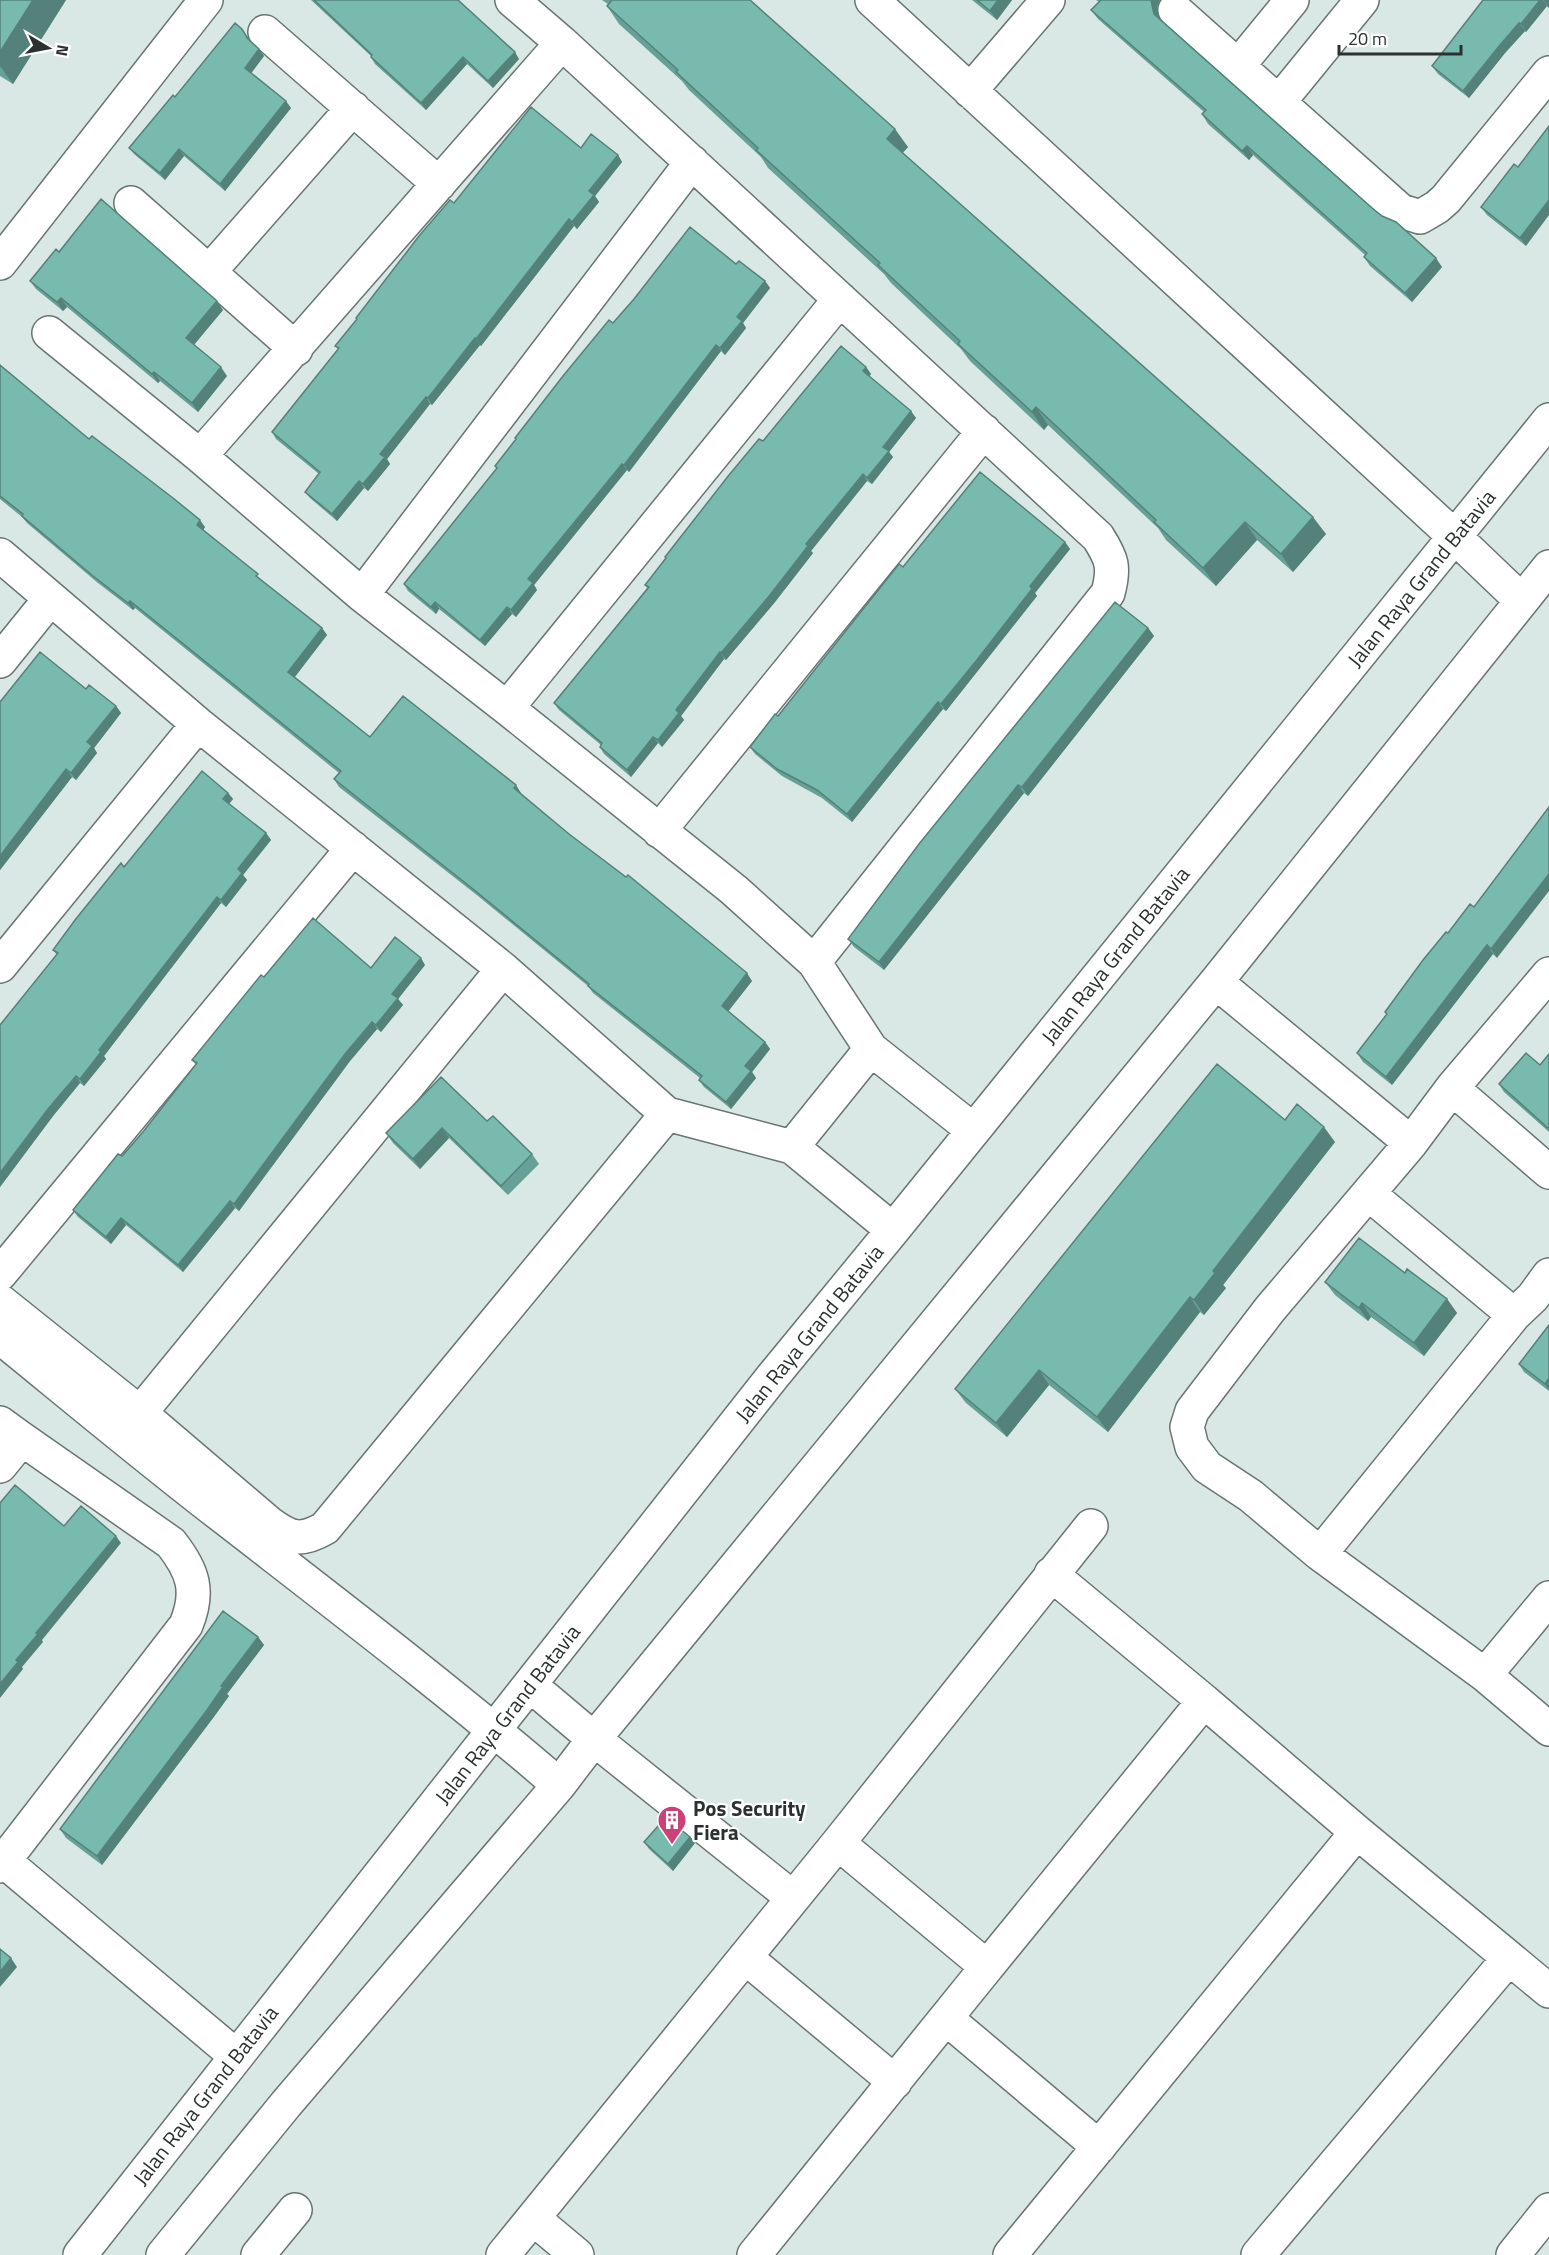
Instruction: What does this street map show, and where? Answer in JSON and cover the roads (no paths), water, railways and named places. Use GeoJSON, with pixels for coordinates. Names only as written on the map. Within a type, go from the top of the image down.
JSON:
{"type":"FeatureCollection","features":[{"type":"Feature","properties":{"kind":"street"},"geometry":{"type":"LineString","coordinates":[[0,263],[206,0]]}},
{"type":"Feature","properties":{"kind":"street"},"geometry":{"type":"LineString","coordinates":[[512,0],[562,43],[984,431],[1098,537],[1110,555],[1113,574],[1108,593],[814,962]]}},
{"type":"Feature","properties":{"kind":"street"},"geometry":{"type":"LineString","coordinates":[[872,0],[1521,600]]}},
{"type":"Feature","properties":{"kind":"street"},"geometry":{"type":"LineString","coordinates":[[970,91],[1048,0]]}},
{"type":"Feature","properties":{"kind":"street"},"geometry":{"type":"LineString","coordinates":[[1238,66],[1292,0]]}},
{"type":"Feature","properties":{"kind":"street"},"geometry":{"type":"LineString","coordinates":[[1278,103],[1362,0]]}},
{"type":"Feature","properties":{"kind":"street"},"geometry":{"type":"LineString","coordinates":[[1175,10],[1401,211],[1420,217],[1446,199],[1549,73]]}},
{"type":"Feature","properties":{"kind":"street"},"geometry":{"type":"LineString","coordinates":[[266,32],[439,184]]}},
{"type":"Feature","properties":{"kind":"street"},"geometry":{"type":"LineString","coordinates":[[200,456],[562,43]]}},
{"type":"Feature","properties":{"kind":"street"},"geometry":{"type":"LineString","coordinates":[[209,272],[353,108]]}},
{"type":"Feature","properties":{"kind":"street"},"geometry":{"type":"LineString","coordinates":[[362,595],[692,162]]}},
{"type":"Feature","properties":{"kind":"street"},"geometry":{"type":"LineString","coordinates":[[131,203],[296,349]]}},
{"type":"Feature","properties":{"kind":"street"},"geometry":{"type":"LineString","coordinates":[[507,708],[840,299]]}},
{"type":"Feature","properties":{"kind":"street"},"geometry":{"type":"LineString","coordinates":[[49,333],[200,456],[362,595],[734,890],[814,962],[871,1049],[973,1130]]}},
{"type":"Feature","properties":{"kind":"street","name":"Jalan Raya Grand Batavia"},"geometry":{"type":"LineString","coordinates":[[80,2255],[773,1376],[1549,420]]}},
{"type":"Feature","properties":{"kind":"street"},"geometry":{"type":"LineString","coordinates":[[658,831],[984,431]]}},
{"type":"Feature","properties":{"kind":"street"},"geometry":{"type":"LineString","coordinates":[[0,555],[198,724],[503,969],[668,1114],[792,1147],[893,1230]]}},
{"type":"Feature","properties":{"kind":"street"},"geometry":{"type":"LineString","coordinates":[[163,2255],[286,2104],[559,1785],[594,1739],[1216,982],[1549,567]]}},
{"type":"Feature","properties":{"kind":"street"},"geometry":{"type":"LineString","coordinates":[[0,661],[50,599]]}},
{"type":"Feature","properties":{"kind":"street"},"geometry":{"type":"LineString","coordinates":[[0,966],[198,724]]}},
{"type":"Feature","properties":{"kind":"street"},"geometry":{"type":"LineString","coordinates":[[0,1274],[353,848]]}},
{"type":"Feature","properties":{"kind":"street"},"geometry":{"type":"LineString","coordinates":[[140,1413],[503,969]]}},
{"type":"Feature","properties":{"kind":"street"},"geometry":{"type":"LineString","coordinates":[[1549,974],[1452,1088],[1369,1194],[1270,1309],[1191,1411],[1187,1427],[1192,1447],[1207,1467],[1251,1496],[1320,1554],[1485,1675],[1549,1729]]}},
{"type":"Feature","properties":{"kind":"street"},"geometry":{"type":"LineString","coordinates":[[1216,982],[1411,1143]]}},
{"type":"Feature","properties":{"kind":"street"},"geometry":{"type":"LineString","coordinates":[[792,1147],[871,1049]]}},
{"type":"Feature","properties":{"kind":"street"},"geometry":{"type":"LineString","coordinates":[[1452,1088],[1549,1172]]}},
{"type":"Feature","properties":{"kind":"street"},"geometry":{"type":"LineString","coordinates":[[0,1301],[140,1413],[282,1532],[296,1538],[309,1537],[325,1528],[668,1114]]}},
{"type":"Feature","properties":{"kind":"street"},"geometry":{"type":"LineString","coordinates":[[1369,1194],[1514,1315]]}},
{"type":"Feature","properties":{"kind":"street"},"geometry":{"type":"LineString","coordinates":[[1320,1554],[1549,1275]]}},
{"type":"Feature","properties":{"kind":"street"},"geometry":{"type":"LineString","coordinates":[[0,1337],[225,1519],[293,1569],[495,1730],[559,1785]]}},
{"type":"Feature","properties":{"kind":"street"},"geometry":{"type":"LineString","coordinates":[[0,1466],[11,1431],[171,1543],[186,1562],[193,1582],[193,1602],[186,1625],[2,1864],[236,2056]]}},
{"type":"Feature","properties":{"kind":"street"},"geometry":{"type":"LineString","coordinates":[[503,2255],[794,1898],[1090,1526]]}},
{"type":"Feature","properties":{"kind":"street"},"geometry":{"type":"LineString","coordinates":[[1051,1574],[1549,1991]]}},
{"type":"Feature","properties":{"kind":"street"},"geometry":{"type":"LineString","coordinates":[[1485,1675],[1549,1598]]}},
{"type":"Feature","properties":{"kind":"street"},"geometry":{"type":"LineString","coordinates":[[530,1685],[594,1739],[794,1898]]}},
{"type":"Feature","properties":{"kind":"street"},"geometry":{"type":"LineString","coordinates":[[754,2255],[1204,1701]]}},
{"type":"Feature","properties":{"kind":"street"},"geometry":{"type":"LineString","coordinates":[[1010,2255],[1357,1832]]}},
{"type":"Feature","properties":{"kind":"street"},"geometry":{"type":"LineString","coordinates":[[838,1843],[987,1967]]}},
{"type":"Feature","properties":{"kind":"street"},"geometry":{"type":"LineString","coordinates":[[746,1957],[895,2082]]}},
{"type":"Feature","properties":{"kind":"street"},"geometry":{"type":"LineString","coordinates":[[1258,2255],[1509,1958]]}},
{"type":"Feature","properties":{"kind":"street"},"geometry":{"type":"LineString","coordinates":[[947,2019],[1100,2147]]}},
{"type":"Feature","properties":{"kind":"street"},"geometry":{"type":"LineString","coordinates":[[258,2255],[295,2210]]}},
{"type":"Feature","properties":{"kind":"street"},"geometry":{"type":"LineString","coordinates":[[1513,2255],[1549,2210]]}},
{"type":"Feature","properties":{"kind":"street"},"geometry":{"type":"LineString","coordinates":[[534,2219],[577,2255]]}},
{"type":"Feature","properties":{"kind":"place","name":"Pos Security Fiera"},"geometry":{"type":"Point","coordinates":[672,1846]}}]}
